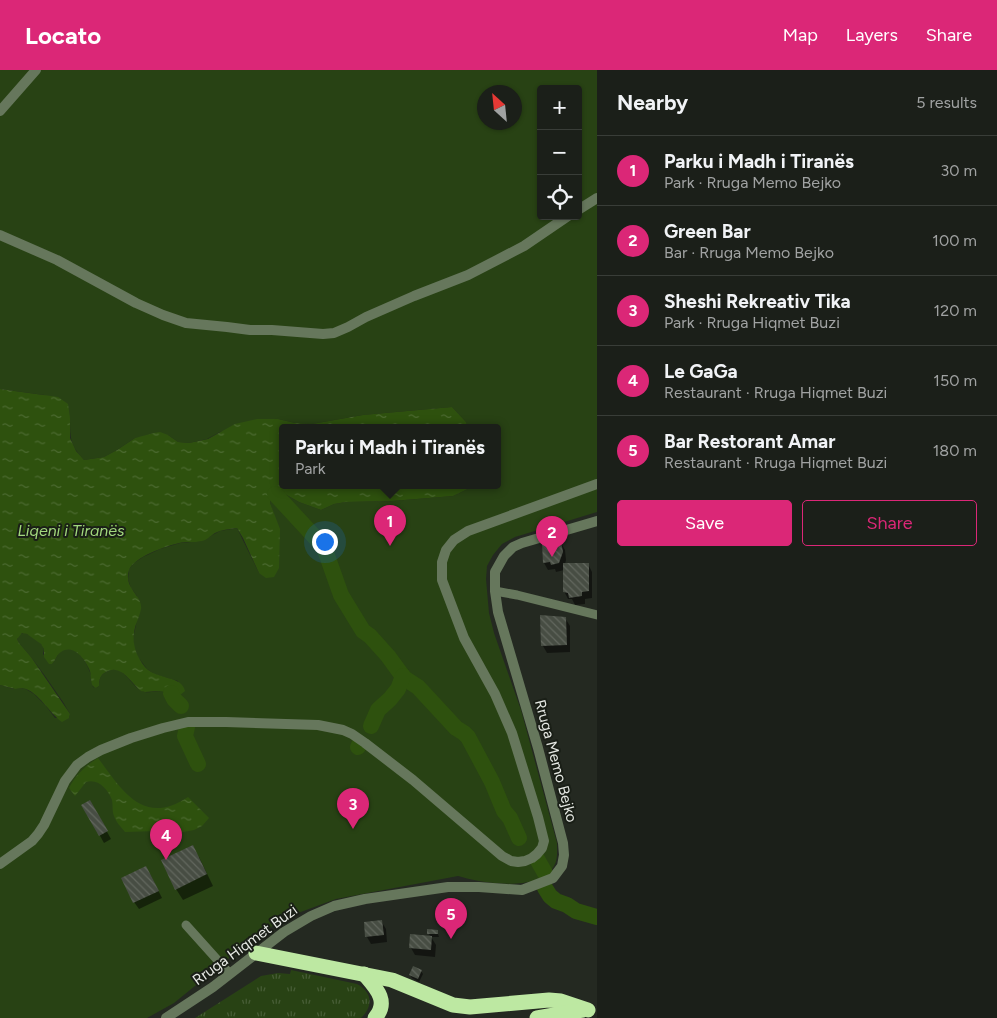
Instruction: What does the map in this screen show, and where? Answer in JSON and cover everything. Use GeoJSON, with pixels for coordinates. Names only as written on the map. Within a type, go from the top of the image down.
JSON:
{"type":"FeatureCollection","features":[{"type":"Feature","properties":{"kind":"highway"},"geometry":{"type":"LineString","coordinates":[[256,953],[392,980],[453,1005],[470,1007],[549,1000],[592,1009]]}},
{"type":"Feature","properties":{"kind":"highway"},"geometry":{"type":"LineString","coordinates":[[364,974],[377,991],[382,1003],[380,1012],[375,1018]]}},
{"type":"Feature","properties":{"kind":"highway"},"geometry":{"type":"LineString","coordinates":[[537,1018],[592,1009]]}},
{"type":"Feature","properties":{"kind":"street"},"geometry":{"type":"LineString","coordinates":[[0,111],[36,70]]}},
{"type":"Feature","properties":{"kind":"street"},"geometry":{"type":"LineString","coordinates":[[582,207],[597,198]]}},
{"type":"Feature","properties":{"kind":"street"},"geometry":{"type":"LineString","coordinates":[[0,235],[58,260],[136,303],[186,324],[323,334],[334,333],[406,299],[475,272],[524,246],[562,220]]}},
{"type":"Feature","properties":{"kind":"street"},"geometry":{"type":"LineString","coordinates":[[0,864],[38,834],[62,787],[77,765],[88,757],[116,744],[162,728],[188,722],[318,724],[343,730],[365,743],[412,780],[502,856],[511,861],[518,862],[532,858],[542,848],[544,841],[528,783],[504,714],[459,627],[442,580],[442,562],[446,550],[454,540],[468,531],[597,484]]}},
{"type":"Feature","properties":{"kind":"street","name":"Rruga Memo Bejko"},"geometry":{"type":"LineString","coordinates":[[495,888],[522,890],[553,878],[562,866],[564,855],[553,802],[498,612],[495,572],[504,556],[522,543],[597,521]]}},
{"type":"Feature","properties":{"kind":"street","name":"Rruga Hiqmet Buzi"},"geometry":{"type":"LineString","coordinates":[[166,1018],[213,987],[284,932],[311,916],[334,906],[365,899],[448,887],[495,888]]}},
{"type":"Feature","properties":{"kind":"lane"},"geometry":{"type":"LineString","coordinates":[[495,591],[597,615]]}},
{"type":"Feature","properties":{"kind":"lane"},"geometry":{"type":"LineString","coordinates":[[186,925],[230,974]]}},
{"type":"Feature","properties":{"kind":"green space"},"geometry":{"type":"Polygon","coordinates":[[[0,70],[597,70],[597,512],[515,537],[502,544],[487,566],[486,579],[489,613],[494,633],[521,710],[557,843],[557,858],[554,866],[547,874],[536,880],[509,884],[458,876],[336,899],[298,913],[267,929],[249,941],[174,1003],[147,1018],[0,1018],[0,685],[14,689],[24,688],[34,694],[55,718],[69,718],[70,714],[45,676],[19,643],[17,639],[19,635],[26,633],[38,641],[44,649],[43,654],[52,664],[61,651],[71,649],[75,651],[83,658],[88,668],[93,687],[99,686],[100,678],[104,673],[118,670],[140,690],[145,692],[163,691],[180,695],[178,681],[154,674],[147,669],[134,648],[133,638],[136,625],[137,596],[131,588],[128,579],[129,569],[143,557],[160,549],[180,543],[201,541],[220,531],[237,528],[259,573],[279,567],[274,515],[270,503],[271,496],[278,492],[321,510],[334,504],[346,502],[392,501],[453,496],[468,489],[501,489],[501,424],[467,424],[452,407],[363,415],[312,424],[278,419],[220,432],[207,439],[189,443],[178,442],[168,435],[135,438],[104,457],[84,460],[72,441],[70,418],[44,395],[0,389],[0,70]]]}},
{"type":"Feature","properties":{"kind":"green space"},"geometry":{"type":"Polygon","coordinates":[[[291,970],[357,984],[366,991],[370,1000],[368,1009],[361,1018],[195,1018],[261,976],[278,973],[290,974],[291,970]]]}},
{"type":"Feature","properties":{"kind":"water","name":"Liqeni i Tiranës"},"geometry":{"type":"Polygon","coordinates":[[[0,389],[58,397],[68,404],[70,438],[76,451],[84,460],[104,457],[135,438],[154,433],[160,432],[178,442],[189,443],[208,439],[235,424],[257,419],[278,419],[312,424],[279,424],[279,489],[468,489],[453,496],[392,501],[346,502],[334,504],[321,510],[278,492],[271,496],[270,503],[280,529],[279,568],[274,577],[266,578],[259,573],[237,528],[217,532],[202,541],[173,544],[137,561],[129,570],[128,576],[131,587],[141,604],[134,636],[134,646],[145,667],[155,674],[179,682],[183,686],[185,691],[180,695],[160,691],[141,691],[125,675],[116,670],[104,673],[100,678],[99,686],[95,688],[92,685],[90,671],[79,654],[75,651],[66,650],[60,653],[52,664],[49,664],[44,657],[44,649],[41,644],[27,634],[22,633],[17,639],[19,643],[31,657],[70,714],[69,718],[62,722],[29,690],[0,685],[0,389]]]}},
{"type":"Feature","properties":{"kind":"water","name":"Liqeni i Tiranës"},"geometry":{"type":"Polygon","coordinates":[[[452,407],[467,424],[312,424],[363,415],[452,407]]]}},
{"type":"Feature","properties":{"kind":"water"},"geometry":{"type":"Polygon","coordinates":[[[98,758],[116,782],[135,801],[146,806],[158,808],[172,805],[188,797],[209,818],[202,826],[183,832],[125,832],[115,818],[112,800],[102,785],[90,781],[86,782],[75,796],[69,788],[81,771],[98,758]]]}},
{"type":"Feature","properties":{"kind":"building"},"geometry":{"type":"Polygon","coordinates":[[[561,541],[563,552],[559,563],[551,565],[550,562],[543,563],[542,543],[561,541]]]}},
{"type":"Feature","properties":{"kind":"building"},"geometry":{"type":"Polygon","coordinates":[[[563,563],[589,563],[589,591],[582,592],[582,596],[569,598],[568,593],[563,592],[563,563]]]}},
{"type":"Feature","properties":{"kind":"building"},"geometry":{"type":"Polygon","coordinates":[[[540,615],[566,617],[567,645],[541,646],[540,615]]]}},
{"type":"Feature","properties":{"kind":"building"},"geometry":{"type":"Polygon","coordinates":[[[90,800],[108,831],[99,836],[81,805],[90,800]]]}},
{"type":"Feature","properties":{"kind":"building"},"geometry":{"type":"Polygon","coordinates":[[[193,845],[207,874],[175,890],[161,860],[193,845]]]}},
{"type":"Feature","properties":{"kind":"building"},"geometry":{"type":"Polygon","coordinates":[[[146,866],[159,891],[133,903],[121,878],[146,866]]]}},
{"type":"Feature","properties":{"kind":"building"},"geometry":{"type":"Polygon","coordinates":[[[382,920],[384,935],[365,937],[364,922],[382,920]]]}},
{"type":"Feature","properties":{"kind":"building"},"geometry":{"type":"Polygon","coordinates":[[[427,929],[438,930],[438,934],[427,934],[427,929]]]}},
{"type":"Feature","properties":{"kind":"building"},"geometry":{"type":"Polygon","coordinates":[[[410,934],[432,936],[431,950],[409,948],[410,934]]]}},
{"type":"Feature","properties":{"kind":"building"},"geometry":{"type":"Polygon","coordinates":[[[413,966],[422,970],[418,979],[409,975],[413,966]]]}},
{"type":"Feature","properties":{"kind":"waterway"},"geometry":{"type":"LineString","coordinates":[[275,494],[324,547],[341,595],[363,631],[388,656],[404,678],[418,687],[456,728],[468,737],[519,838]]}},
{"type":"Feature","properties":{"kind":"waterway"},"geometry":{"type":"LineString","coordinates":[[371,726],[378,710],[398,689],[403,676]]}},
{"type":"Feature","properties":{"kind":"waterway"},"geometry":{"type":"LineString","coordinates":[[171,693],[181,706]]}},
{"type":"Feature","properties":{"kind":"waterway"},"geometry":{"type":"LineString","coordinates":[[187,727],[185,736],[198,764]]}},
{"type":"Feature","properties":{"kind":"waterway"},"geometry":{"type":"LineString","coordinates":[[537,859],[545,873]]}},
{"type":"Feature","properties":{"kind":"waterway"},"geometry":{"type":"LineString","coordinates":[[545,888],[556,901],[576,911],[597,917]]}},
{"type":"Feature","properties":{"kind":"place","name":"Parku i Madh i Tiranës"},"geometry":{"type":"Point","coordinates":[390,546]}},
{"type":"Feature","properties":{"kind":"place","name":"Green Bar"},"geometry":{"type":"Point","coordinates":[552,557]}},
{"type":"Feature","properties":{"kind":"place","name":"Sheshi Rekreativ Tika"},"geometry":{"type":"Point","coordinates":[353,829]}},
{"type":"Feature","properties":{"kind":"place","name":"Le GaGa"},"geometry":{"type":"Point","coordinates":[166,860]}},
{"type":"Feature","properties":{"kind":"place","name":"Bar Restorant Amar"},"geometry":{"type":"Point","coordinates":[451,939]}}]}
